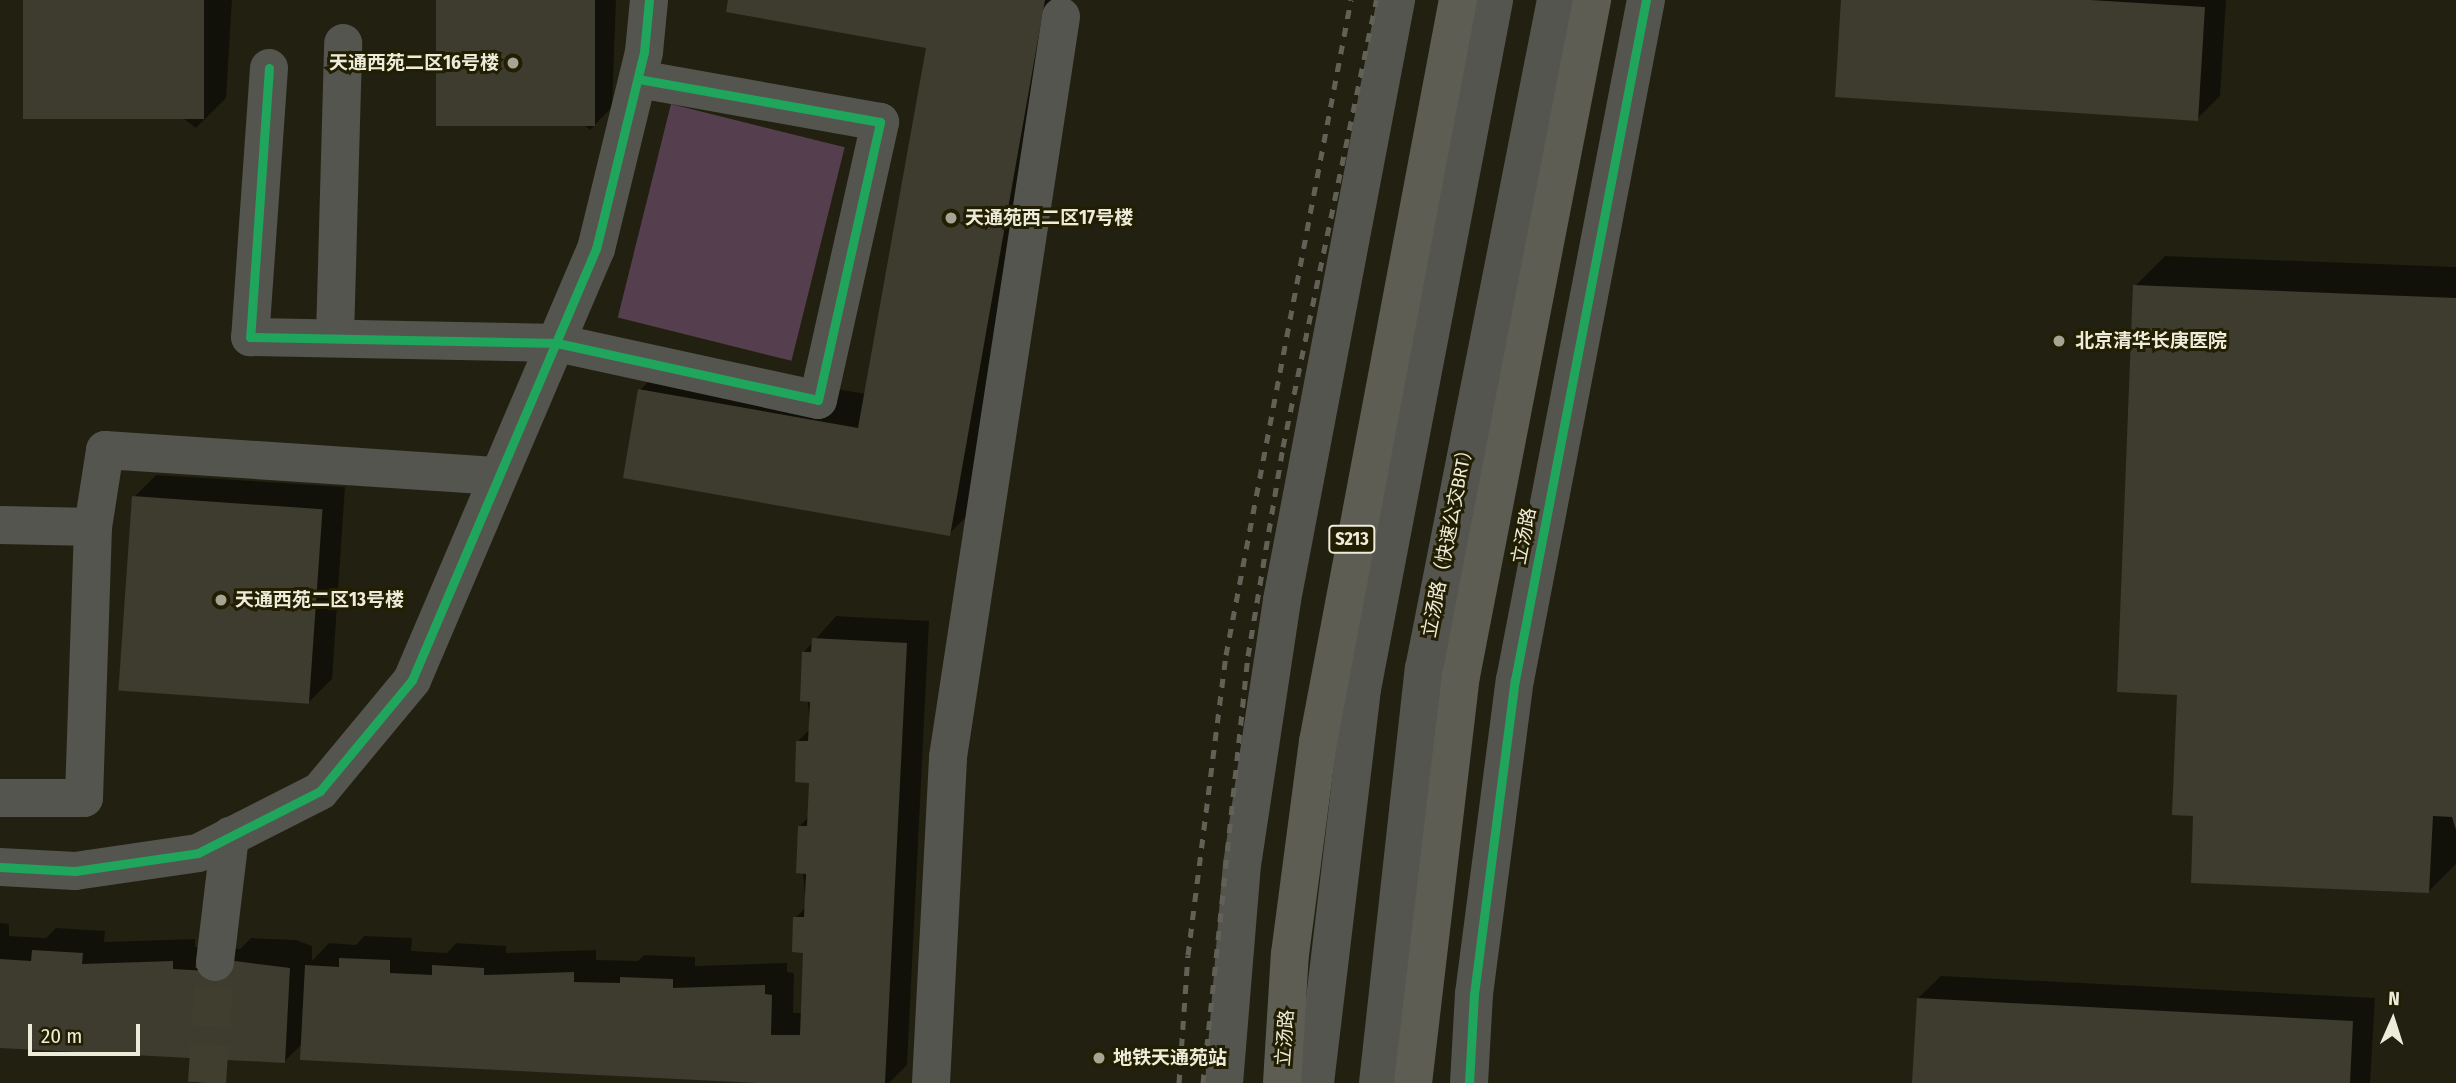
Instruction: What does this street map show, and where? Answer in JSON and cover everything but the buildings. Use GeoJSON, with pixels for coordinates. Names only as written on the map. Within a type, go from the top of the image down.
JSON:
{"type":"FeatureCollection","features":[{"type":"Feature","properties":{"kind":"main road","name":"立汤路"},"geometry":{"type":"LineString","coordinates":[[1282,1083],[1290,954],[1318,742],[1458,0]]}},
{"type":"Feature","properties":{"kind":"main road","name":"立汤路"},"geometry":{"type":"LineString","coordinates":[[1413,1083],[1461,676],[1592,0]]}},
{"type":"Feature","properties":{"kind":"street"},"geometry":{"type":"LineString","coordinates":[[0,867],[75,870],[198,853],[320,791],[412,680],[596,249],[638,79],[649,0]]}},
{"type":"Feature","properties":{"kind":"street"},"geometry":{"type":"LineString","coordinates":[[1224,1083],[1242,865],[1282,600],[1396,0]]}},
{"type":"Feature","properties":{"kind":"street"},"geometry":{"type":"LineString","coordinates":[[1315,1083],[1362,689],[1494,0]]}},
{"type":"Feature","properties":{"kind":"street","name":"立汤路（快速公交BRT）"},"geometry":{"type":"LineString","coordinates":[[1378,1083],[1424,668],[1556,0]]}},
{"type":"Feature","properties":{"kind":"street","name":"立汤路"},"geometry":{"type":"LineString","coordinates":[[1469,1083],[1474,995],[1515,680],[1646,0]]}},
{"type":"Feature","properties":{"kind":"street"},"geometry":{"type":"LineString","coordinates":[[931,1083],[948,757],[1061,17]]}},
{"type":"Feature","properties":{"kind":"street"},"geometry":{"type":"LineString","coordinates":[[335,337],[343,43]]}},
{"type":"Feature","properties":{"kind":"street"},"geometry":{"type":"LineString","coordinates":[[269,68],[250,337],[557,343],[818,400],[880,122],[638,79]]}},
{"type":"Feature","properties":{"kind":"street"},"geometry":{"type":"LineString","coordinates":[[0,799],[84,798],[93,527],[105,450],[498,476]]}},
{"type":"Feature","properties":{"kind":"street"},"geometry":{"type":"LineString","coordinates":[[0,525],[93,527]]}},
{"type":"Feature","properties":{"kind":"street"},"geometry":{"type":"LineString","coordinates":[[215,962],[230,836]]}},
{"type":"Feature","properties":{"kind":"shaded area"},"geometry":{"type":"Polygon","coordinates":[[[671,104],[845,147],[791,361],[618,317],[671,104]]]}},
{"type":"Feature","properties":{"kind":"tunnel"},"geometry":{"type":"LineString","coordinates":[[207,1083],[215,962]]}},
{"type":"Feature","properties":{"kind":"railway"},"geometry":{"type":"LineString","coordinates":[[1179,1083],[1188,955],[1226,655],[1351,0]]}},
{"type":"Feature","properties":{"kind":"railway"},"geometry":{"type":"LineString","coordinates":[[1203,1083],[1248,656],[1283,447],[1376,0]]}},
{"type":"Feature","properties":{"kind":"cycle path"},"geometry":{"type":"LineString","coordinates":[[0,867],[75,871],[198,853],[320,791],[412,680],[596,249],[644,52],[649,0]]}},
{"type":"Feature","properties":{"kind":"cycle path"},"geometry":{"type":"LineString","coordinates":[[1469,1083],[1474,994],[1515,680],[1646,0]]}},
{"type":"Feature","properties":{"kind":"cycle path"},"geometry":{"type":"LineString","coordinates":[[269,68],[250,337],[557,343],[818,400],[880,122],[638,79]]}},
{"type":"Feature","properties":{"kind":"place","name":"天通西苑二区16号楼"},"geometry":{"type":"Point","coordinates":[513,63]}},
{"type":"Feature","properties":{"kind":"place","name":"天通苑西二区17号楼"},"geometry":{"type":"Point","coordinates":[951,218]}},
{"type":"Feature","properties":{"kind":"place","name":"北京清华长庚医院"},"geometry":{"type":"Point","coordinates":[2059,341]}},
{"type":"Feature","properties":{"kind":"place","name":"天通西苑二区13号楼"},"geometry":{"type":"Point","coordinates":[221,600]}},
{"type":"Feature","properties":{"kind":"place","name":"地铁天通苑站"},"geometry":{"type":"Point","coordinates":[1099,1058]}}]}
